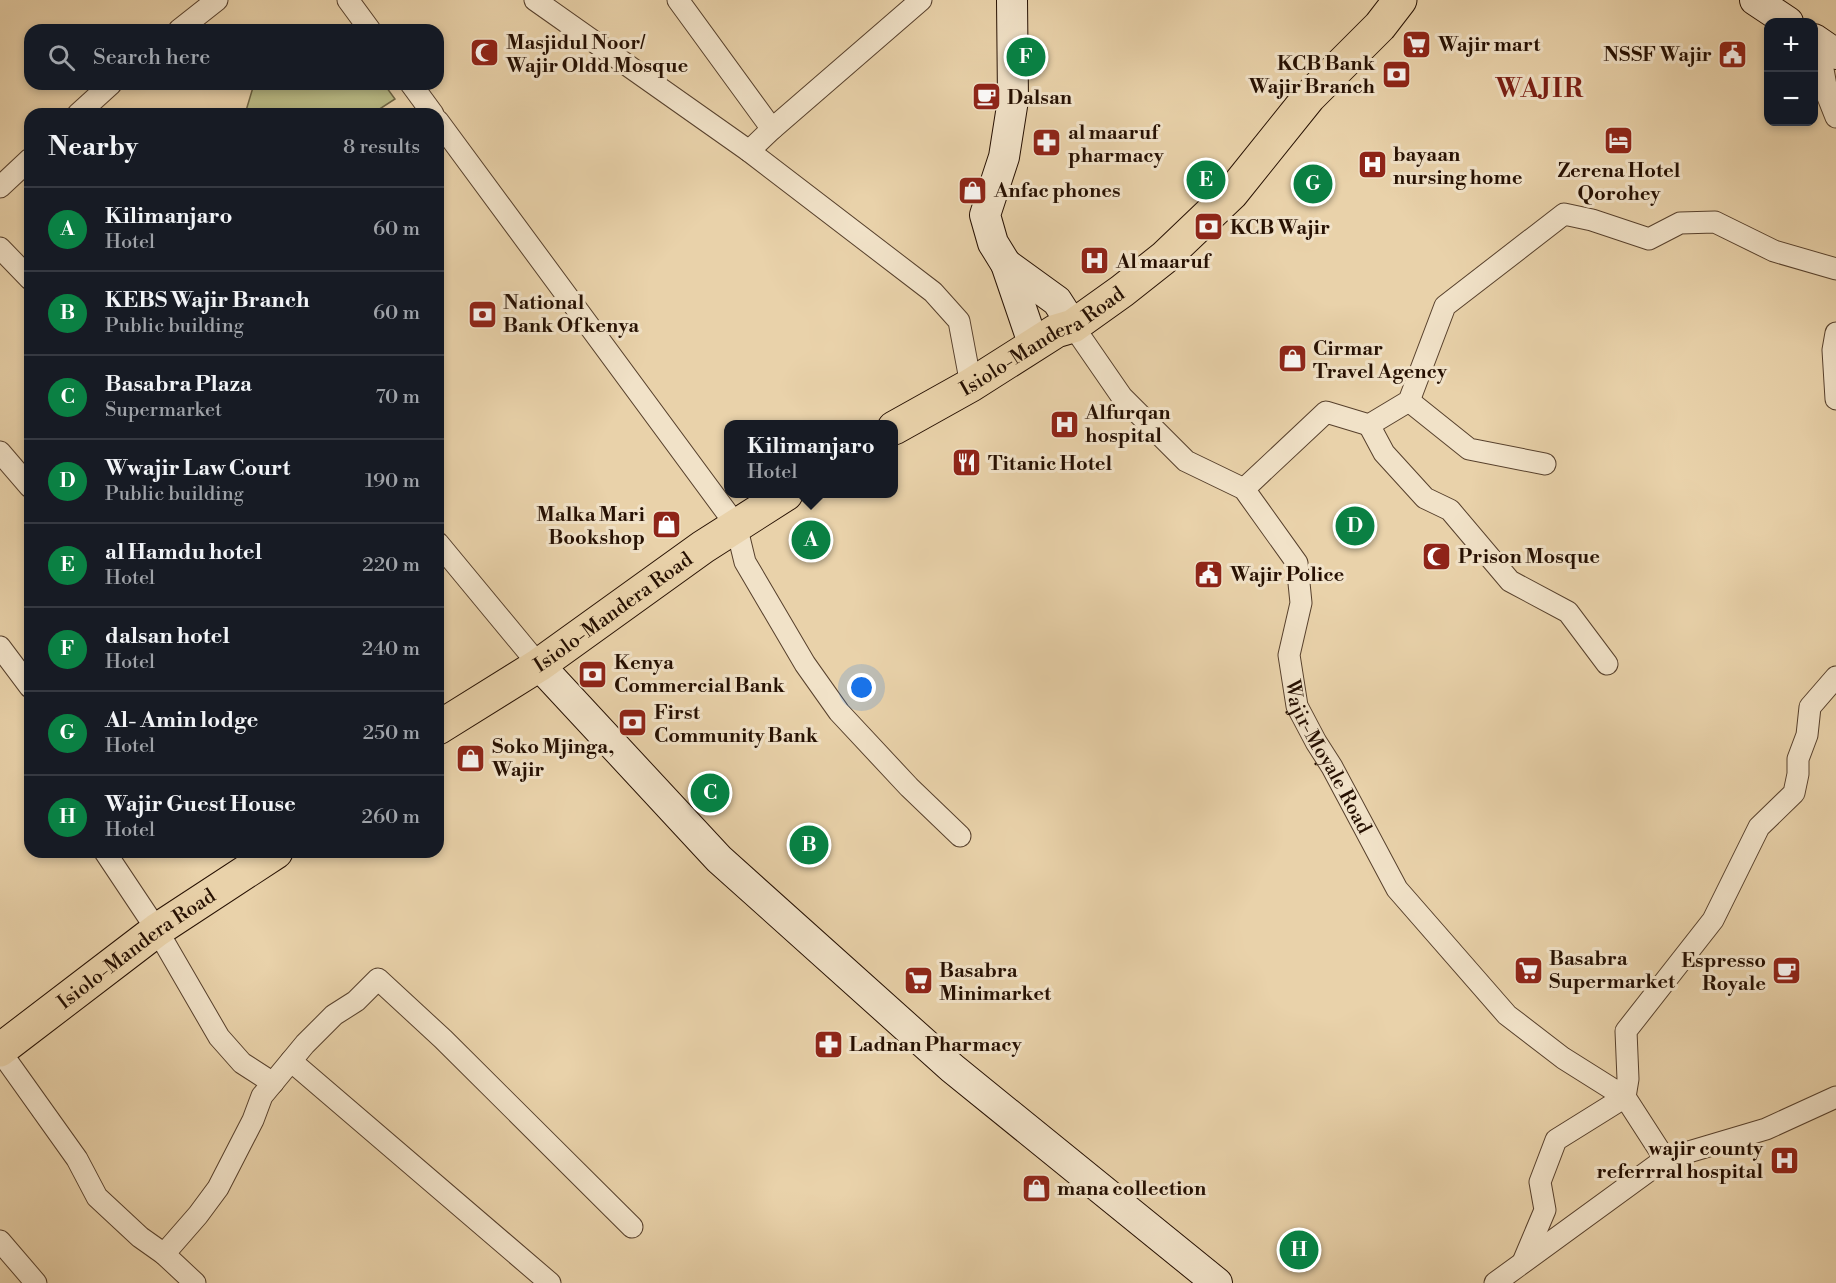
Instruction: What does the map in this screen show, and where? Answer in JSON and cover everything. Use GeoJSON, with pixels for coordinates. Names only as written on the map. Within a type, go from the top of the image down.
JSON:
{"type":"FeatureCollection","features":[{"type":"Feature","properties":{"kind":"highway","name":"Isiolo-Mandera Road"},"geometry":{"type":"LineString","coordinates":[[898,426],[971,385],[1056,331],[1073,326],[1165,257],[1232,194],[1309,97],[1380,26],[1400,0]]}},
{"type":"Feature","properties":{"kind":"highway","name":"Isiolo-Mandera Road"},"geometry":{"type":"LineString","coordinates":[[444,724],[539,665],[736,525],[780,498]]}},
{"type":"Feature","properties":{"kind":"highway","name":"Isiolo-Mandera Road"},"geometry":{"type":"LineString","coordinates":[[0,1051],[157,930],[267,858]]}},
{"type":"Feature","properties":{"kind":"street"},"geometry":{"type":"LineString","coordinates":[[187,24],[217,0]]}},
{"type":"Feature","properties":{"kind":"street"},"geometry":{"type":"LineString","coordinates":[[348,0],[366,24]]}},
{"type":"Feature","properties":{"kind":"street"},"geometry":{"type":"LineString","coordinates":[[535,0],[749,151],[933,292],[959,321],[971,385]]}},
{"type":"Feature","properties":{"kind":"street"},"geometry":{"type":"LineString","coordinates":[[678,0],[772,129]]}},
{"type":"Feature","properties":{"kind":"street"},"geometry":{"type":"LineString","coordinates":[[1012,0],[1013,100],[1004,157],[985,215],[993,243],[1006,264],[1034,346]]}},
{"type":"Feature","properties":{"kind":"street"},"geometry":{"type":"LineString","coordinates":[[1755,0],[1782,18]]}},
{"type":"Feature","properties":{"kind":"street"},"geometry":{"type":"LineString","coordinates":[[749,151],[916,2]]}},
{"type":"Feature","properties":{"kind":"street"},"geometry":{"type":"LineString","coordinates":[[1822,45],[1828,97],[1836,117]]}},
{"type":"Feature","properties":{"kind":"street"},"geometry":{"type":"LineString","coordinates":[[85,108],[104,90]]}},
{"type":"Feature","properties":{"kind":"street"},"geometry":{"type":"LineString","coordinates":[[415,90],[429,108]]}},
{"type":"Feature","properties":{"kind":"street"},"geometry":{"type":"LineString","coordinates":[[444,129],[736,525],[745,562],[805,664],[839,712],[909,787],[960,836]]}},
{"type":"Feature","properties":{"kind":"street"},"geometry":{"type":"LineString","coordinates":[[0,188],[24,165]]}},
{"type":"Feature","properties":{"kind":"street"},"geometry":{"type":"LineString","coordinates":[[1369,425],[1410,401],[1445,306],[1564,214],[1592,220],[1649,239],[1680,223],[1715,222],[1774,251],[1836,270]]}},
{"type":"Feature","properties":{"kind":"street"},"geometry":{"type":"LineString","coordinates":[[0,248],[24,273]]}},
{"type":"Feature","properties":{"kind":"street"},"geometry":{"type":"LineString","coordinates":[[1006,264],[1057,302],[1073,326]]}},
{"type":"Feature","properties":{"kind":"street","name":"Wajir-Moyale Road"},"geometry":{"type":"LineString","coordinates":[[1073,326],[1122,397],[1186,461],[1244,489],[1297,563],[1301,603],[1289,655],[1297,706],[1397,889],[1507,1015],[1563,1058],[1626,1097],[1665,1159]]}},
{"type":"Feature","properties":{"kind":"street"},"geometry":{"type":"LineString","coordinates":[[1836,333],[1833,350],[1836,399]]}},
{"type":"Feature","properties":{"kind":"street"},"geometry":{"type":"LineString","coordinates":[[1410,401],[1469,449],[1545,464]]}},
{"type":"Feature","properties":{"kind":"street"},"geometry":{"type":"LineString","coordinates":[[1244,489],[1326,412],[1369,425],[1384,453],[1425,498],[1450,510],[1510,580],[1568,612],[1607,664]]}},
{"type":"Feature","properties":{"kind":"street"},"geometry":{"type":"LineString","coordinates":[[0,452],[24,480]]}},
{"type":"Feature","properties":{"kind":"street"},"geometry":{"type":"LineString","coordinates":[[444,550],[539,665],[728,867],[952,1068],[1217,1283]]}},
{"type":"Feature","properties":{"kind":"street"},"geometry":{"type":"LineString","coordinates":[[0,647],[24,679]]}},
{"type":"Feature","properties":{"kind":"street"},"geometry":{"type":"LineString","coordinates":[[1523,1262],[1545,1210],[1540,1182],[1556,1140],[1626,1097],[1628,1079],[1626,1031],[1713,920],[1759,827],[1794,793],[1798,759],[1807,735],[1810,707],[1836,677]]}},
{"type":"Feature","properties":{"kind":"street"},"geometry":{"type":"LineString","coordinates":[[109,858],[157,930],[219,1037],[242,1063],[273,1083]]}},
{"type":"Feature","properties":{"kind":"street"},"geometry":{"type":"LineString","coordinates":[[164,1254],[218,1188],[253,1120],[262,1096],[305,1044],[334,1015],[356,1001],[378,979],[443,1039],[632,1227]]}},
{"type":"Feature","properties":{"kind":"street"},"geometry":{"type":"LineString","coordinates":[[0,1051],[77,1159],[98,1197],[140,1237],[164,1254],[195,1283]]}},
{"type":"Feature","properties":{"kind":"street"},"geometry":{"type":"LineString","coordinates":[[291,1061],[550,1283]]}},
{"type":"Feature","properties":{"kind":"street"},"geometry":{"type":"LineString","coordinates":[[1495,1283],[1665,1159],[1766,1129],[1836,1097]]}},
{"type":"Feature","properties":{"kind":"street"},"geometry":{"type":"LineString","coordinates":[[0,1241],[36,1283]]}},
{"type":"Feature","properties":{"kind":"green space"},"geometry":{"type":"Polygon","coordinates":[[[252,90],[388,90],[395,99],[381,108],[247,108],[252,90]]]}},
{"type":"Feature","properties":{"kind":"place","name":"Wajir mart"},"geometry":{"type":"Point","coordinates":[1417,44]}},
{"type":"Feature","properties":{"kind":"place","name":"Masjidul Noor/ Wajir Oldd Mosque"},"geometry":{"type":"Point","coordinates":[485,53]}},
{"type":"Feature","properties":{"kind":"place","name":"NSSF Wajir"},"geometry":{"type":"Point","coordinates":[1733,54]}},
{"type":"Feature","properties":{"kind":"place","name":"dalsan hotel"},"geometry":{"type":"Point","coordinates":[1026,57]}},
{"type":"Feature","properties":{"kind":"place","name":"KCB Bank Wajir Branch"},"geometry":{"type":"Point","coordinates":[1396,74]}},
{"type":"Feature","properties":{"kind":"place","name":"Dalsan"},"geometry":{"type":"Point","coordinates":[986,97]}},
{"type":"Feature","properties":{"kind":"place","name":"Zerena Hotel Qorohey"},"geometry":{"type":"Point","coordinates":[1619,140]}},
{"type":"Feature","properties":{"kind":"place","name":"al maaruf pharmacy"},"geometry":{"type":"Point","coordinates":[1047,143]}},
{"type":"Feature","properties":{"kind":"place","name":"bayaan nursing home"},"geometry":{"type":"Point","coordinates":[1372,165]}},
{"type":"Feature","properties":{"kind":"place","name":"al Hamdu hotel"},"geometry":{"type":"Point","coordinates":[1206,180]}},
{"type":"Feature","properties":{"kind":"place","name":"Al- Amin lodge"},"geometry":{"type":"Point","coordinates":[1313,184]}},
{"type":"Feature","properties":{"kind":"place","name":"Anfac phones"},"geometry":{"type":"Point","coordinates":[973,190]}},
{"type":"Feature","properties":{"kind":"place","name":"KCB Wajir"},"geometry":{"type":"Point","coordinates":[1209,227]}},
{"type":"Feature","properties":{"kind":"place","name":"Al maaruf"},"geometry":{"type":"Point","coordinates":[1095,261]}},
{"type":"Feature","properties":{"kind":"place","name":"National Bank Of kenya"},"geometry":{"type":"Point","coordinates":[482,314]}},
{"type":"Feature","properties":{"kind":"place","name":"Cirmar Travel Agency"},"geometry":{"type":"Point","coordinates":[1292,359]}},
{"type":"Feature","properties":{"kind":"place","name":"Alfurqan hospital"},"geometry":{"type":"Point","coordinates":[1064,424]}},
{"type":"Feature","properties":{"kind":"place","name":"Titanic Hotel"},"geometry":{"type":"Point","coordinates":[967,463]}},
{"type":"Feature","properties":{"kind":"place","name":"Malka Mari Bookshop"},"geometry":{"type":"Point","coordinates":[666,525]}},
{"type":"Feature","properties":{"kind":"place","name":"Wwajir Law Court"},"geometry":{"type":"Point","coordinates":[1355,526]}},
{"type":"Feature","properties":{"kind":"place","name":"Kilimanjaro"},"geometry":{"type":"Point","coordinates":[811,540]}},
{"type":"Feature","properties":{"kind":"place","name":"Prison Mosque"},"geometry":{"type":"Point","coordinates":[1437,556]}},
{"type":"Feature","properties":{"kind":"place","name":"Wajir Police"},"geometry":{"type":"Point","coordinates":[1209,574]}},
{"type":"Feature","properties":{"kind":"place","name":"Kenya Commercial Bank"},"geometry":{"type":"Point","coordinates":[593,674]}},
{"type":"Feature","properties":{"kind":"place","name":"First Community Bank"},"geometry":{"type":"Point","coordinates":[633,723]}},
{"type":"Feature","properties":{"kind":"place","name":"Soko Mjinga, Wajir"},"geometry":{"type":"Point","coordinates":[471,758]}},
{"type":"Feature","properties":{"kind":"place","name":"Basabra Plaza"},"geometry":{"type":"Point","coordinates":[710,793]}},
{"type":"Feature","properties":{"kind":"place","name":"KEBS Wajir Branch"},"geometry":{"type":"Point","coordinates":[809,845]}},
{"type":"Feature","properties":{"kind":"place","name":"Basabra Supermarket"},"geometry":{"type":"Point","coordinates":[1528,970]}},
{"type":"Feature","properties":{"kind":"place","name":"Espresso Royale"},"geometry":{"type":"Point","coordinates":[1787,971]}},
{"type":"Feature","properties":{"kind":"place","name":"Basabra Minimarket"},"geometry":{"type":"Point","coordinates":[918,981]}},
{"type":"Feature","properties":{"kind":"place","name":"Ladnan Pharmacy"},"geometry":{"type":"Point","coordinates":[828,1044]}},
{"type":"Feature","properties":{"kind":"place","name":"wajir county referrral hospital"},"geometry":{"type":"Point","coordinates":[1784,1160]}},
{"type":"Feature","properties":{"kind":"place","name":"mana collection"},"geometry":{"type":"Point","coordinates":[1036,1188]}},
{"type":"Feature","properties":{"kind":"place","name":"Wajir Guest House"},"geometry":{"type":"Point","coordinates":[1299,1250]}},
{"type":"Feature","properties":{"kind":"district","name":"WAJIR"},"geometry":{"type":"Point","coordinates":[1540,88]}}]}
